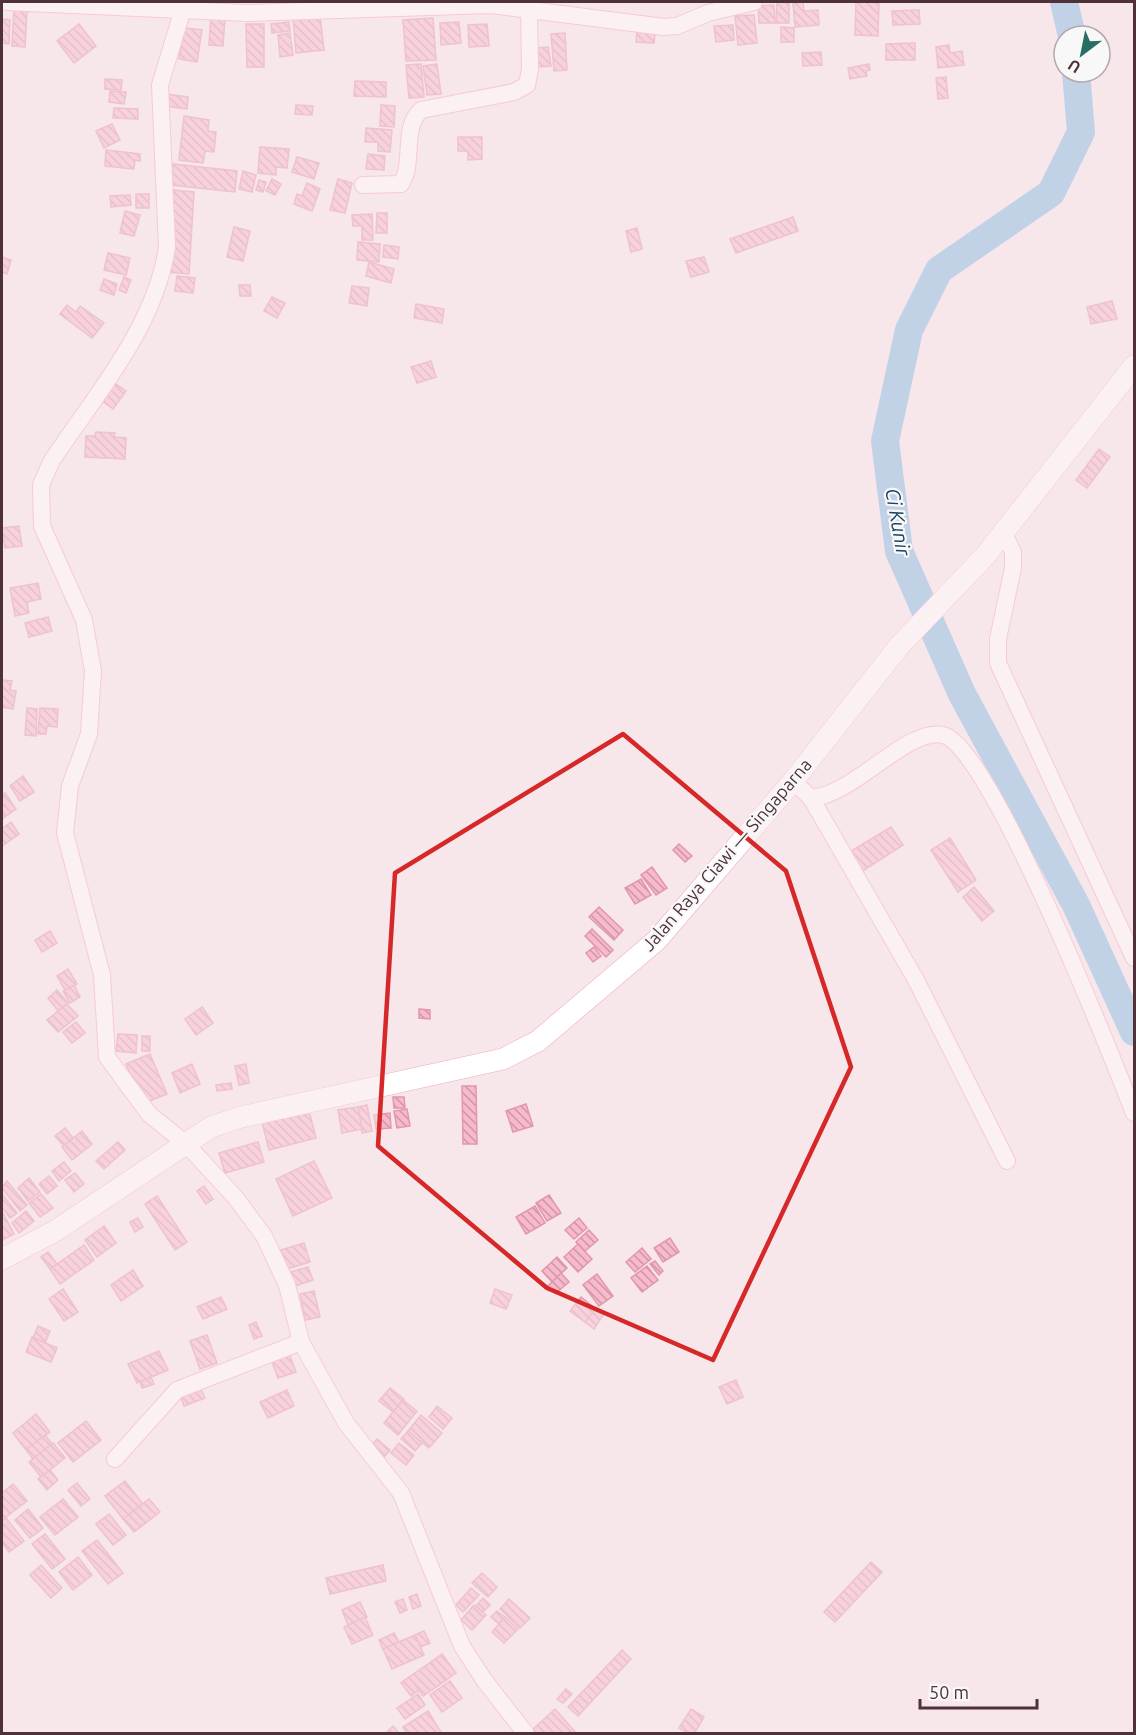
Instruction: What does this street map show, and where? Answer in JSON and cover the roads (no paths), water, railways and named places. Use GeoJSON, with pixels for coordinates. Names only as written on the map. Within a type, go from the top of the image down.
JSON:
{"type":"FeatureCollection","features":[{"type":"Feature","properties":{"kind":"main road","name":"Jalan Raya Ciawi — Singaparna"},"geometry":{"type":"LineString","coordinates":[[2,1259],[55,1231],[211,1127],[241,1117],[503,1059],[538,1041],[657,940],[793,780],[900,645],[985,556],[1134,366]]}},
{"type":"Feature","properties":{"kind":"street"},"geometry":{"type":"LineString","coordinates":[[7,2],[183,9],[491,5],[641,26],[664,27],[677,26],[708,13],[754,2]]}},
{"type":"Feature","properties":{"kind":"street"},"geometry":{"type":"LineString","coordinates":[[183,9],[160,85],[167,247],[164,268],[138,331],[51,462],[41,485],[42,526],[84,620],[93,671],[89,734],[70,786],[65,833],[102,975],[107,1057],[149,1114],[186,1144],[235,1197],[264,1236],[287,1285],[301,1342],[346,1423],[401,1493],[462,1646],[484,1680],[526,1734]]}},
{"type":"Feature","properties":{"kind":"street"},"geometry":{"type":"LineString","coordinates":[[363,185],[401,184],[406,172],[412,120],[421,110],[514,92],[527,85],[530,69],[529,9]]}},
{"type":"Feature","properties":{"kind":"street"},"geometry":{"type":"LineString","coordinates":[[1003,532],[1012,552],[1013,568],[998,639],[998,663],[1134,958]]}},
{"type":"Feature","properties":{"kind":"street"},"geometry":{"type":"LineString","coordinates":[[811,798],[824,797],[842,790],[866,771],[928,734],[944,735],[958,743],[979,775],[1042,892],[1134,1113]]}},
{"type":"Feature","properties":{"kind":"street"},"geometry":{"type":"LineString","coordinates":[[793,780],[801,792],[811,798],[916,980],[1006,1161]]}},
{"type":"Feature","properties":{"kind":"street"},"geometry":{"type":"LineString","coordinates":[[115,1459],[177,1390],[301,1342]]}},
{"type":"Feature","properties":{"kind":"waterway","name":"Ci Kunir"},"geometry":{"type":"LineString","coordinates":[[1064,2],[1069,24]]}},
{"type":"Feature","properties":{"kind":"waterway","name":"Ci Kunir"},"geometry":{"type":"LineString","coordinates":[[1077,84],[1081,132],[1051,193],[939,270],[909,330],[885,441],[899,551],[962,694],[1076,905],[1134,1032]]}}]}
